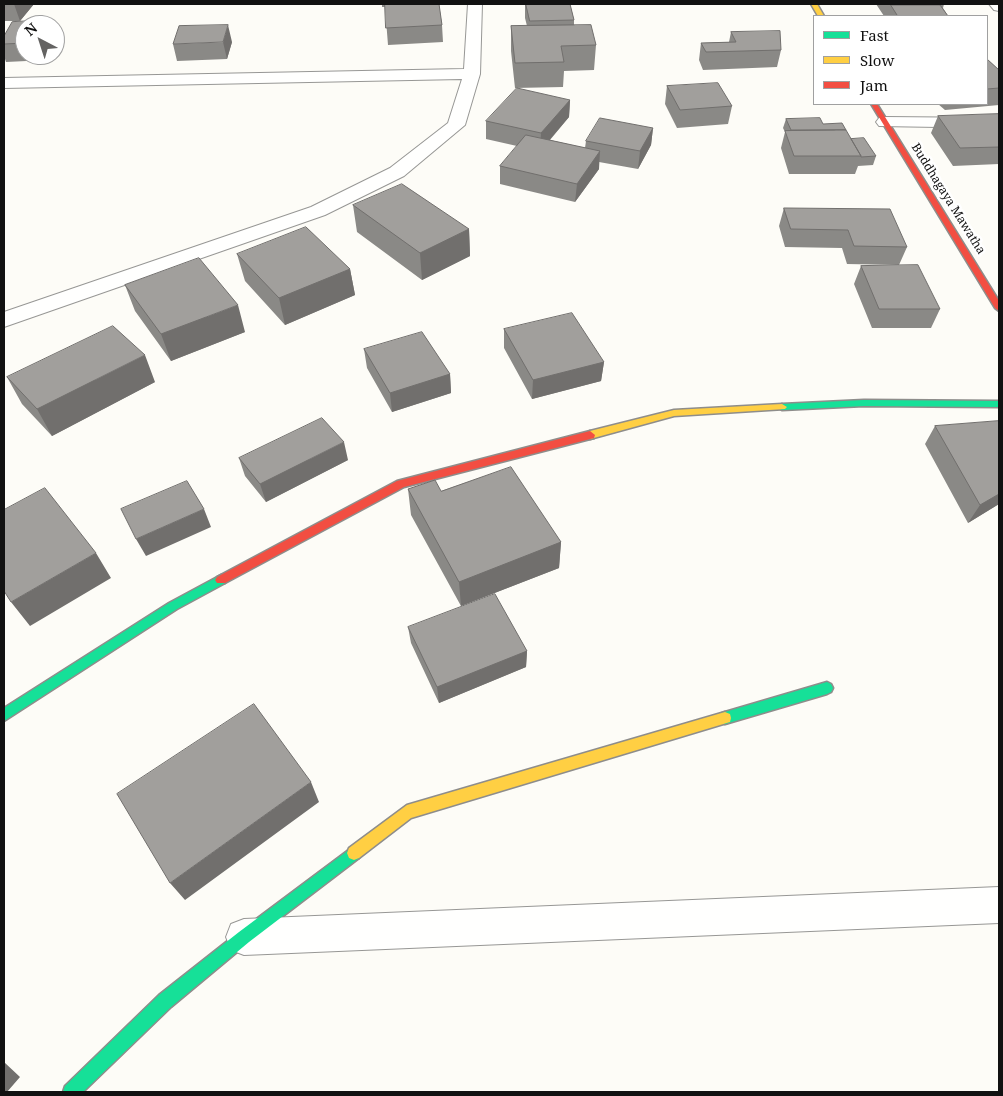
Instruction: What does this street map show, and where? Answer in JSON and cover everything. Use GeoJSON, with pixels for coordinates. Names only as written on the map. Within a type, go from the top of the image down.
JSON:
{"type":"FeatureCollection","features":[{"type":"Feature","properties":{"kind":"street"},"geometry":{"type":"LineString","coordinates":[[4,320],[318,211],[397,172],[456,125],[472,74],[474,4]]}},
{"type":"Feature","properties":{"kind":"street"},"geometry":{"type":"LineString","coordinates":[[814,4],[820,15]]}},
{"type":"Feature","properties":{"kind":"street"},"geometry":{"type":"LineString","coordinates":[[996,4],[999,7]]}},
{"type":"Feature","properties":{"kind":"street"},"geometry":{"type":"LineString","coordinates":[[4,83],[472,74]]}},
{"type":"Feature","properties":{"kind":"street","name":"Buddhagaya Mawatha"},"geometry":{"type":"LineString","coordinates":[[875,105],[999,308]]}},
{"type":"Feature","properties":{"kind":"street"},"geometry":{"type":"LineString","coordinates":[[885,122],[999,122]]}},
{"type":"Feature","properties":{"kind":"street"},"geometry":{"type":"LineString","coordinates":[[4,715],[173,606],[401,484],[674,413],[864,403],[999,404]]}},
{"type":"Feature","properties":{"kind":"street"},"geometry":{"type":"LineString","coordinates":[[71,1092],[165,1001],[244,937],[407,812],[827,688]]}},
{"type":"Feature","properties":{"kind":"street"},"geometry":{"type":"LineString","coordinates":[[244,937],[999,905]]}},
{"type":"Feature","properties":{"kind":"building"},"geometry":{"type":"Polygon","coordinates":[[[385,4],[439,4],[442,25],[386,28],[385,4]]]}},
{"type":"Feature","properties":{"kind":"building"},"geometry":{"type":"Polygon","coordinates":[[[526,4],[570,4],[574,20],[530,21],[526,4]]]}},
{"type":"Feature","properties":{"kind":"building"},"geometry":{"type":"Polygon","coordinates":[[[891,5],[940,5],[947,15],[897,15],[891,5]]]}},
{"type":"Feature","properties":{"kind":"building"},"geometry":{"type":"Polygon","coordinates":[[[12,22],[15,22],[15,43],[4,44],[4,36],[12,22]]]}},
{"type":"Feature","properties":{"kind":"building"},"geometry":{"type":"Polygon","coordinates":[[[228,25],[223,42],[173,44],[179,26],[228,25]]]}},
{"type":"Feature","properties":{"kind":"building"},"geometry":{"type":"Polygon","coordinates":[[[591,25],[596,45],[561,46],[564,62],[515,63],[511,26],[591,25]]]}},
{"type":"Feature","properties":{"kind":"building"},"geometry":{"type":"Polygon","coordinates":[[[780,31],[781,50],[706,52],[701,43],[736,42],[731,32],[780,31]]]}},
{"type":"Feature","properties":{"kind":"building"},"geometry":{"type":"Polygon","coordinates":[[[988,60],[999,70],[999,88],[988,89],[988,60]]]}},
{"type":"Feature","properties":{"kind":"building"},"geometry":{"type":"Polygon","coordinates":[[[718,83],[732,106],[680,110],[667,86],[718,83]]]}},
{"type":"Feature","properties":{"kind":"building"},"geometry":{"type":"Polygon","coordinates":[[[517,88],[570,100],[541,133],[486,121],[517,88]]]}},
{"type":"Feature","properties":{"kind":"building"},"geometry":{"type":"Polygon","coordinates":[[[999,114],[999,147],[960,148],[938,116],[999,114]]]}},
{"type":"Feature","properties":{"kind":"building"},"geometry":{"type":"Polygon","coordinates":[[[600,118],[653,128],[640,151],[586,141],[600,118]]]}},
{"type":"Feature","properties":{"kind":"building"},"geometry":{"type":"Polygon","coordinates":[[[820,118],[823,124],[842,123],[846,130],[791,130],[786,119],[820,118]]]}},
{"type":"Feature","properties":{"kind":"building"},"geometry":{"type":"Polygon","coordinates":[[[846,130],[861,156],[794,156],[785,131],[846,130]]]}},
{"type":"Feature","properties":{"kind":"building"},"geometry":{"type":"Polygon","coordinates":[[[526,135],[600,151],[577,184],[500,166],[526,135]]]}},
{"type":"Feature","properties":{"kind":"building"},"geometry":{"type":"Polygon","coordinates":[[[864,138],[876,156],[861,157],[851,139],[864,138]]]}},
{"type":"Feature","properties":{"kind":"building"},"geometry":{"type":"Polygon","coordinates":[[[402,184],[469,229],[420,253],[353,205],[402,184]]]}},
{"type":"Feature","properties":{"kind":"building"},"geometry":{"type":"Polygon","coordinates":[[[784,208],[890,209],[907,247],[854,246],[848,230],[791,229],[784,208]]]}},
{"type":"Feature","properties":{"kind":"building"},"geometry":{"type":"Polygon","coordinates":[[[306,227],[350,269],[279,298],[237,254],[306,227]]]}},
{"type":"Feature","properties":{"kind":"building"},"geometry":{"type":"Polygon","coordinates":[[[199,258],[238,305],[161,334],[125,285],[199,258]]]}},
{"type":"Feature","properties":{"kind":"building"},"geometry":{"type":"Polygon","coordinates":[[[918,265],[940,309],[879,309],[861,266],[918,265]]]}},
{"type":"Feature","properties":{"kind":"building"},"geometry":{"type":"Polygon","coordinates":[[[572,313],[604,362],[533,380],[504,329],[572,313]]]}},
{"type":"Feature","properties":{"kind":"building"},"geometry":{"type":"Polygon","coordinates":[[[113,326],[145,355],[37,409],[7,377],[113,326]]]}},
{"type":"Feature","properties":{"kind":"building"},"geometry":{"type":"Polygon","coordinates":[[[422,332],[450,374],[390,393],[364,349],[422,332]]]}},
{"type":"Feature","properties":{"kind":"building"},"geometry":{"type":"Polygon","coordinates":[[[322,418],[344,442],[260,484],[239,458],[322,418]]]}},
{"type":"Feature","properties":{"kind":"building"},"geometry":{"type":"Polygon","coordinates":[[[999,421],[999,494],[980,505],[935,426],[999,421]]]}},
{"type":"Feature","properties":{"kind":"building"},"geometry":{"type":"Polygon","coordinates":[[[511,467],[561,542],[459,582],[408,489],[435,480],[441,491],[511,467]]]}},
{"type":"Feature","properties":{"kind":"building"},"geometry":{"type":"Polygon","coordinates":[[[187,481],[204,509],[136,539],[121,509],[187,481]]]}},
{"type":"Feature","properties":{"kind":"building"},"geometry":{"type":"Polygon","coordinates":[[[45,488],[96,553],[11,602],[4,591],[4,510],[45,488]]]}},
{"type":"Feature","properties":{"kind":"building"},"geometry":{"type":"Polygon","coordinates":[[[495,594],[527,651],[437,687],[408,627],[495,594]]]}},
{"type":"Feature","properties":{"kind":"building"},"geometry":{"type":"Polygon","coordinates":[[[254,704],[311,782],[170,883],[117,794],[254,704]]]}},
{"type":"Feature","properties":{"kind":"traffic: fast"},"geometry":{"type":"LineString","coordinates":[[782,407],[864,403],[999,404]]}},
{"type":"Feature","properties":{"kind":"traffic: fast"},"geometry":{"type":"LineString","coordinates":[[4,715],[173,606],[221,580]]}},
{"type":"Feature","properties":{"kind":"traffic: fast"},"geometry":{"type":"LineString","coordinates":[[725,718],[827,688]]}},
{"type":"Feature","properties":{"kind":"traffic: fast"},"geometry":{"type":"LineString","coordinates":[[71,1092],[165,1001],[244,937],[354,853]]}},
{"type":"Feature","properties":{"kind":"traffic: slow"},"geometry":{"type":"LineString","coordinates":[[814,4],[820,15]]}},
{"type":"Feature","properties":{"kind":"traffic: slow"},"geometry":{"type":"LineString","coordinates":[[590,435],[674,413],[782,407]]}},
{"type":"Feature","properties":{"kind":"traffic: slow"},"geometry":{"type":"LineString","coordinates":[[354,853],[407,812],[725,718]]}},
{"type":"Feature","properties":{"kind":"traffic: jam"},"geometry":{"type":"LineString","coordinates":[[875,105],[999,308]]}},
{"type":"Feature","properties":{"kind":"traffic: jam"},"geometry":{"type":"LineString","coordinates":[[221,580],[401,484],[590,435]]}}]}
